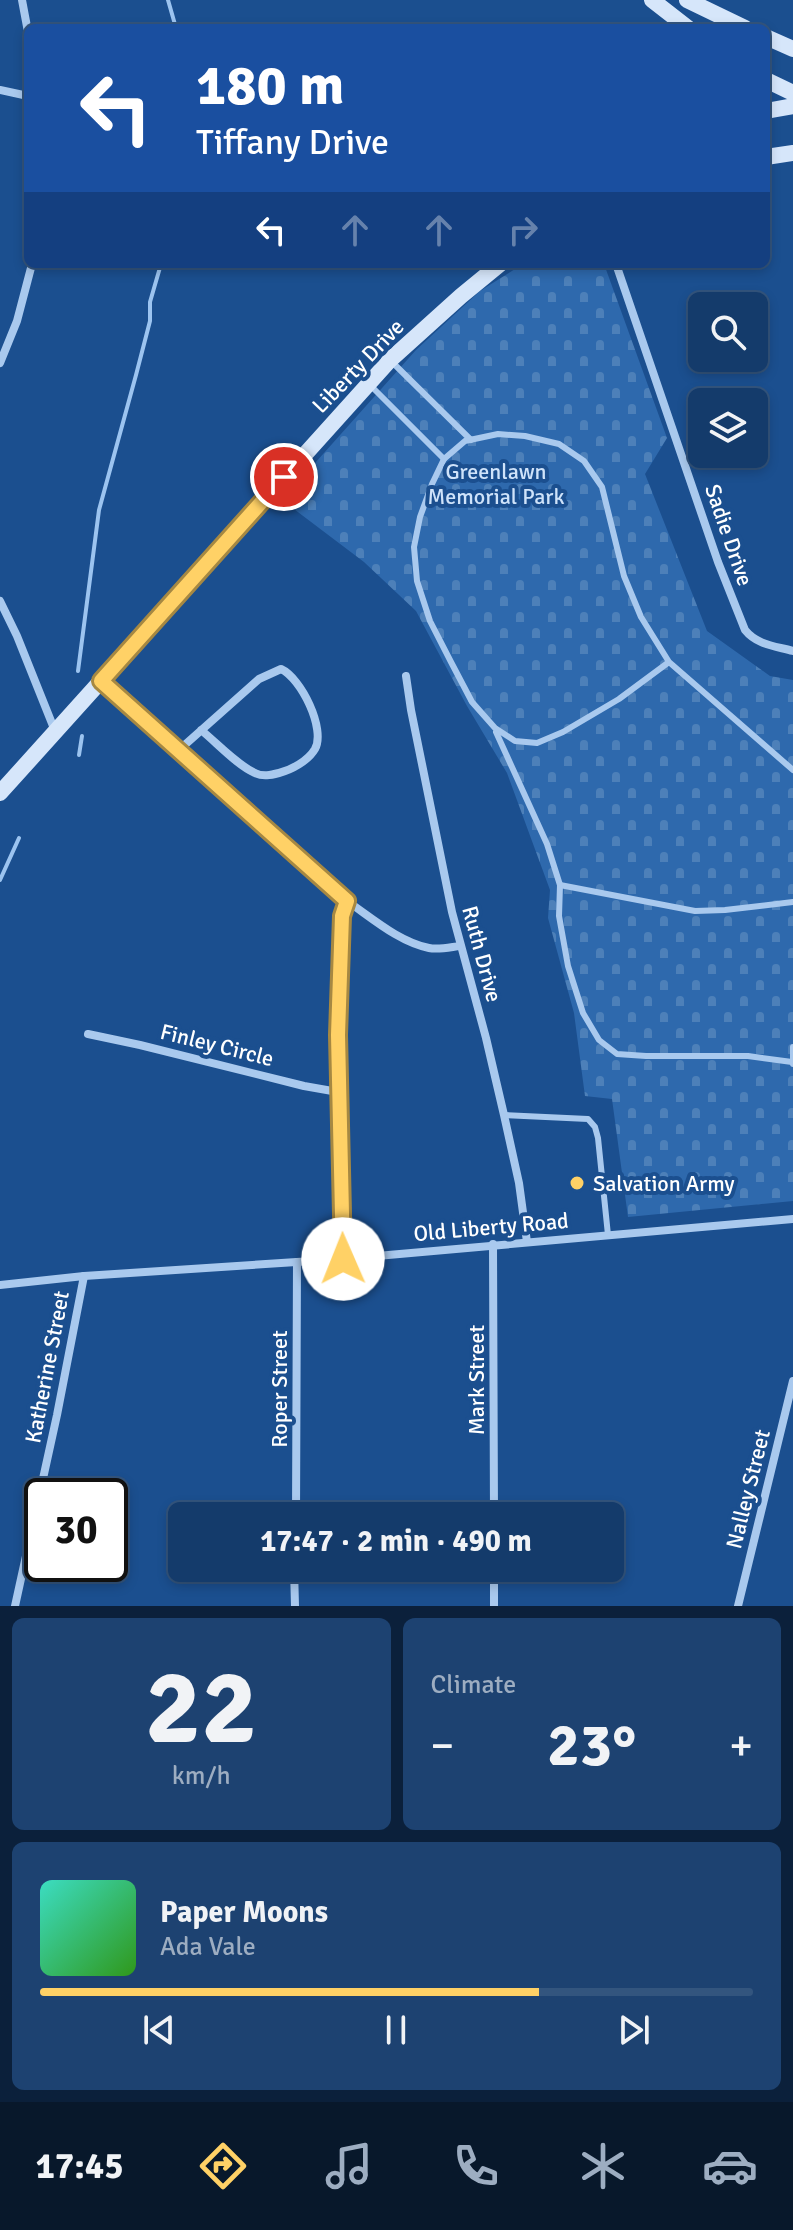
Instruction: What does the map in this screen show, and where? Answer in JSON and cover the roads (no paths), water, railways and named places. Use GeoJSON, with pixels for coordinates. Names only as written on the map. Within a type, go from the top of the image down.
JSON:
{"type":"FeatureCollection","features":[{"type":"Feature","properties":{"kind":"main road"},"geometry":{"type":"LineString","coordinates":[[652,0],[683,24]]}},
{"type":"Feature","properties":{"kind":"main road"},"geometry":{"type":"LineString","coordinates":[[687,0],[737,24]]}},
{"type":"Feature","properties":{"kind":"main road"},"geometry":{"type":"LineString","coordinates":[[770,39],[793,49]]}},
{"type":"Feature","properties":{"kind":"main road"},"geometry":{"type":"LineString","coordinates":[[770,82],[793,93]]}},
{"type":"Feature","properties":{"kind":"main road"},"geometry":{"type":"LineString","coordinates":[[770,110],[793,106]]}},
{"type":"Feature","properties":{"kind":"main road"},"geometry":{"type":"LineString","coordinates":[[770,156],[793,153]]}},
{"type":"Feature","properties":{"kind":"main road","name":"Liberty Drive"},"geometry":{"type":"LineString","coordinates":[[0,793],[390,360],[495,268]]}},
{"type":"Feature","properties":{"kind":"street"},"geometry":{"type":"LineString","coordinates":[[22,0],[26,24]]}},
{"type":"Feature","properties":{"kind":"street"},"geometry":{"type":"LineString","coordinates":[[0,90],[24,95]]}},
{"type":"Feature","properties":{"kind":"street"},"geometry":{"type":"LineString","coordinates":[[0,363],[17,321],[31,268]]}},
{"type":"Feature","properties":{"kind":"street","name":"Sadie Drive"},"geometry":{"type":"LineString","coordinates":[[617,268],[718,562],[745,630],[751,638],[761,643],[793,651]]}},
{"type":"Feature","properties":{"kind":"street"},"geometry":{"type":"LineString","coordinates":[[0,601],[55,732]]}},
{"type":"Feature","properties":{"kind":"street"},"geometry":{"type":"LineString","coordinates":[[179,750],[201,730],[259,679],[281,669],[290,673],[309,704],[318,735],[315,749],[305,760],[289,770],[268,776],[256,774],[201,730]]}},
{"type":"Feature","properties":{"kind":"street","name":"Ruth Drive"},"geometry":{"type":"LineString","coordinates":[[406,676],[448,897],[504,1115],[519,1183],[527,1242]]}},
{"type":"Feature","properties":{"kind":"street"},"geometry":{"type":"LineString","coordinates":[[101,681],[347,901],[410,941],[431,949],[460,946]]}},
{"type":"Feature","properties":{"kind":"street"},"geometry":{"type":"LineString","coordinates":[[343,1259],[338,1092],[339,969],[342,916],[347,901]]}},
{"type":"Feature","properties":{"kind":"street","name":"Finley Circle"},"geometry":{"type":"LineString","coordinates":[[88,1034],[338,1092]]}},
{"type":"Feature","properties":{"kind":"street","name":"Old Liberty Road"},"geometry":{"type":"LineString","coordinates":[[0,1285],[84,1276],[343,1259],[793,1219]]}},
{"type":"Feature","properties":{"kind":"street","name":"Mark Street"},"geometry":{"type":"LineString","coordinates":[[493,1244],[494,1502]]}},
{"type":"Feature","properties":{"kind":"street","name":"Roper Street"},"geometry":{"type":"LineString","coordinates":[[296,1502],[297,1262]]}},
{"type":"Feature","properties":{"kind":"street","name":"Katherine Street"},"geometry":{"type":"LineString","coordinates":[[15,1606],[84,1276]]}},
{"type":"Feature","properties":{"kind":"street","name":"Nalley Street"},"geometry":{"type":"LineString","coordinates":[[738,1606],[793,1381]]}},
{"type":"Feature","properties":{"kind":"street"},"geometry":{"type":"LineString","coordinates":[[294,1582],[295,1606]]}},
{"type":"Feature","properties":{"kind":"street"},"geometry":{"type":"LineString","coordinates":[[494,1582],[494,1606]]}},
{"type":"Feature","properties":{"kind":"lane"},"geometry":{"type":"LineString","coordinates":[[390,360],[471,440]]}},
{"type":"Feature","properties":{"kind":"lane"},"geometry":{"type":"LineString","coordinates":[[368,384],[444,459]]}},
{"type":"Feature","properties":{"kind":"lane"},"geometry":{"type":"LineString","coordinates":[[669,662],[619,699],[563,732],[537,743],[515,741],[495,728],[472,702],[430,621],[417,581],[414,547],[420,517],[444,459],[465,441],[498,434],[559,444],[584,461],[602,487],[624,576],[641,617],[669,662],[793,770]]}},
{"type":"Feature","properties":{"kind":"lane"},"geometry":{"type":"LineString","coordinates":[[495,728],[542,831],[560,885],[559,916],[568,966],[583,1013],[599,1040],[617,1054],[748,1056],[793,1063],[793,1047]]}},
{"type":"Feature","properties":{"kind":"lane"},"geometry":{"type":"LineString","coordinates":[[560,885],[695,911],[793,902]]}},
{"type":"Feature","properties":{"kind":"lane"},"geometry":{"type":"LineString","coordinates":[[504,1115],[588,1119],[595,1127],[608,1235]]}},
{"type":"Feature","properties":{"kind":"waterway"},"geometry":{"type":"LineString","coordinates":[[168,0],[175,24]]}},
{"type":"Feature","properties":{"kind":"waterway"},"geometry":{"type":"LineString","coordinates":[[78,671],[99,510],[150,321],[150,302],[160,268]]}},
{"type":"Feature","properties":{"kind":"waterway"},"geometry":{"type":"LineString","coordinates":[[79,755],[82,736]]}},
{"type":"Feature","properties":{"kind":"waterway"},"geometry":{"type":"LineString","coordinates":[[0,880],[19,838]]}},
{"type":"Feature","properties":{"kind":"place","name":"Salvation Army"},"geometry":{"type":"Point","coordinates":[577,1183]}},
{"type":"Feature","properties":{"kind":"park label","name":"Greenlawn Memorial Park"},"geometry":{"type":"Point","coordinates":[496,484]}}]}
